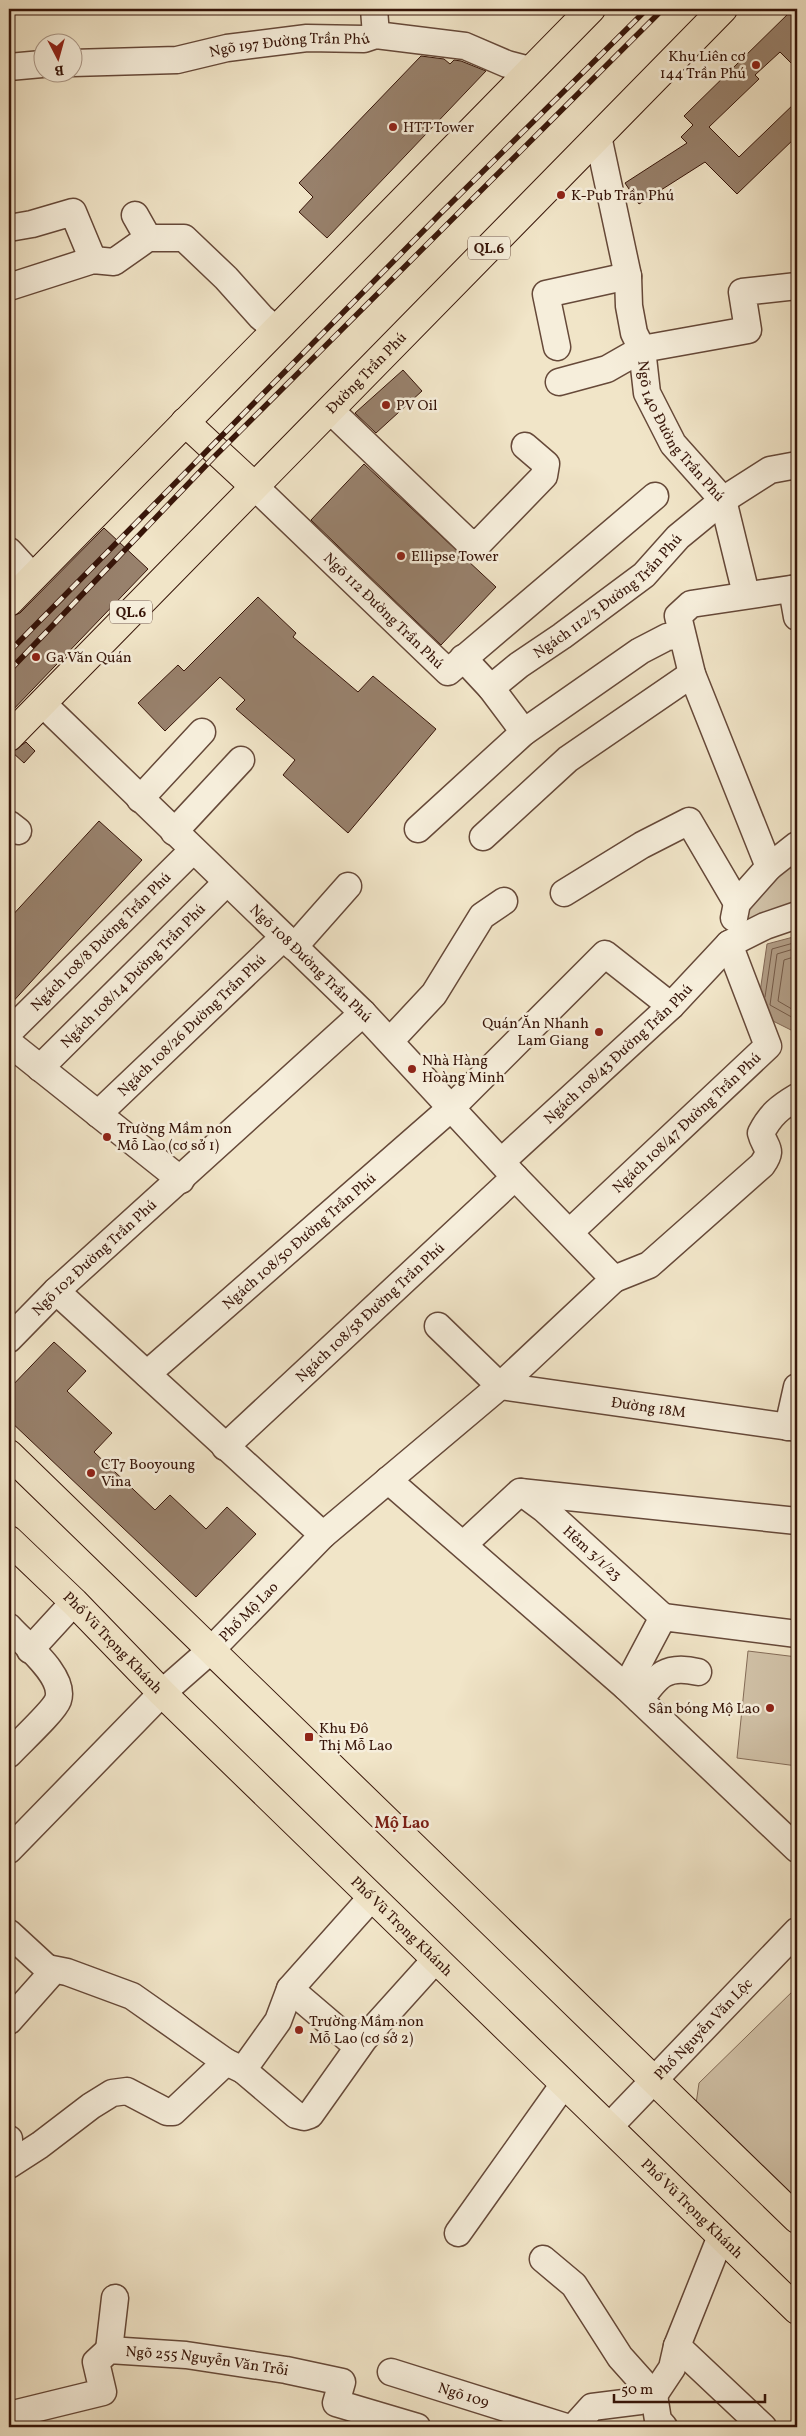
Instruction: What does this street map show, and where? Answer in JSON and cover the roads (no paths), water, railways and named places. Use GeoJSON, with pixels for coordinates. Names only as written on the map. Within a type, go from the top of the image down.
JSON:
{"type":"FeatureCollection","features":[{"type":"Feature","properties":{"kind":"main road"},"geometry":{"type":"LineString","coordinates":[[9,602],[274,329],[590,9]]}},
{"type":"Feature","properties":{"kind":"main road","name":"Đường Trần Phú"},"geometry":{"type":"LineString","coordinates":[[9,737],[723,9]]}},
{"type":"Feature","properties":{"kind":"main road"},"geometry":{"type":"LineString","coordinates":[[185,422],[254,486]]}},
{"type":"Feature","properties":{"kind":"main road"},"geometry":{"type":"LineString","coordinates":[[9,1454],[797,2219]]}},
{"type":"Feature","properties":{"kind":"main road","name":"Phố Vũ Trọng Khánh"},"geometry":{"type":"LineString","coordinates":[[9,1540],[74,1602],[162,1693],[797,2310]]}},
{"type":"Feature","properties":{"kind":"street"},"geometry":{"type":"LineString","coordinates":[[374,9],[376,35]]}},
{"type":"Feature","properties":{"kind":"street","name":"Ngõ 197 Đường Trần Phú"},"geometry":{"type":"LineString","coordinates":[[82,63],[177,60],[227,48],[307,38],[364,38],[376,35],[465,46],[506,64],[530,70]]}},
{"type":"Feature","properties":{"kind":"street"},"geometry":{"type":"LineString","coordinates":[[9,66],[32,65]]}},
{"type":"Feature","properties":{"kind":"street","name":"Ngõ 140 Đường Trần Phú"},"geometry":{"type":"LineString","coordinates":[[598,136],[628,276],[628,306],[634,333],[642,349],[647,393],[673,444],[723,500],[746,594]]}},
{"type":"Feature","properties":{"kind":"street"},"geometry":{"type":"LineString","coordinates":[[9,228],[32,224],[73,212],[93,260]]}},
{"type":"Feature","properties":{"kind":"street"},"geometry":{"type":"LineString","coordinates":[[135,215],[148,238]]}},
{"type":"Feature","properties":{"kind":"street"},"geometry":{"type":"LineString","coordinates":[[9,287],[93,260],[114,262],[148,238],[184,238],[226,278],[274,329]]}},
{"type":"Feature","properties":{"kind":"street"},"geometry":{"type":"LineString","coordinates":[[557,347],[546,294],[628,276]]}},
{"type":"Feature","properties":{"kind":"street"},"geometry":{"type":"LineString","coordinates":[[560,382],[607,369],[642,349],[748,330],[742,292],[797,286]]}},
{"type":"Feature","properties":{"kind":"street"},"geometry":{"type":"LineString","coordinates":[[330,410],[467,541],[479,543],[544,476],[546,464],[526,446]]}},
{"type":"Feature","properties":{"kind":"street","name":"Ngách 112/3 Đường Trần Phú"},"geometry":{"type":"LineString","coordinates":[[491,688],[519,665],[562,636],[644,575],[678,537],[723,500],[770,470],[797,465]]}},
{"type":"Feature","properties":{"kind":"street","name":"Ngõ 112 Đường Trần Phú"},"geometry":{"type":"LineString","coordinates":[[254,486],[448,672],[655,496]]}},
{"type":"Feature","properties":{"kind":"street"},"geometry":{"type":"LineString","coordinates":[[9,550],[33,577]]}},
{"type":"Feature","properties":{"kind":"street"},"geometry":{"type":"LineString","coordinates":[[769,867],[692,674],[678,616],[692,604],[746,594],[795,588],[797,616]]}},
{"type":"Feature","properties":{"kind":"street"},"geometry":{"type":"LineString","coordinates":[[418,829],[524,732],[640,651],[667,637],[682,635]]}},
{"type":"Feature","properties":{"kind":"street"},"geometry":{"type":"LineString","coordinates":[[463,658],[491,688],[524,732]]}},
{"type":"Feature","properties":{"kind":"street"},"geometry":{"type":"LineString","coordinates":[[483,837],[568,759],[692,674]]}},
{"type":"Feature","properties":{"kind":"street","name":"Ngõ 108 Đường Trần Phú"},"geometry":{"type":"LineString","coordinates":[[42,703],[363,1013],[614,1279]]}},
{"type":"Feature","properties":{"kind":"street"},"geometry":{"type":"LineString","coordinates":[[140,799],[202,732]]}},
{"type":"Feature","properties":{"kind":"street"},"geometry":{"type":"LineString","coordinates":[[174,832],[241,760]]}},
{"type":"Feature","properties":{"kind":"street"},"geometry":{"type":"LineString","coordinates":[[564,893],[642,845],[689,821],[737,903]]}},
{"type":"Feature","properties":{"kind":"street"},"geometry":{"type":"LineString","coordinates":[[729,944],[737,903],[769,867],[797,845]]}},
{"type":"Feature","properties":{"kind":"street","name":"Ngách 108/8 Đường Trần Phú"},"geometry":{"type":"LineString","coordinates":[[9,1032],[193,850]]}},
{"type":"Feature","properties":{"kind":"street","name":"Ngách 108/14 Đường Trần Phú"},"geometry":{"type":"LineString","coordinates":[[40,1068],[226,882]]}},
{"type":"Feature","properties":{"kind":"street","name":"Ngách 108/26 Đường Trần Phú"},"geometry":{"type":"LineString","coordinates":[[98,1114],[289,942],[348,886]]}},
{"type":"Feature","properties":{"kind":"street"},"geometry":{"type":"LineString","coordinates":[[390,1041],[434,994],[482,916],[504,901]]}},
{"type":"Feature","properties":{"kind":"street"},"geometry":{"type":"LineString","coordinates":[[729,944],[765,926],[797,915]]}},
{"type":"Feature","properties":{"kind":"street","name":"Ngách 108/43 Đường Trần Phú"},"geometry":{"type":"LineString","coordinates":[[509,1169],[729,944]]}},
{"type":"Feature","properties":{"kind":"street","name":"Ngách 108/47 Đường Trần Phú"},"geometry":{"type":"LineString","coordinates":[[570,1232],[768,1046],[729,944]]}},
{"type":"Feature","properties":{"kind":"street","name":"Ngách 108/50 Đường Trần Phú"},"geometry":{"type":"LineString","coordinates":[[147,1374],[451,1108],[606,954],[670,1006]]}},
{"type":"Feature","properties":{"kind":"street","name":"Ngõ 102 Đường Trần Phú"},"geometry":{"type":"LineString","coordinates":[[9,1339],[56,1291],[181,1180],[363,1013]]}},
{"type":"Feature","properties":{"kind":"street"},"geometry":{"type":"LineString","coordinates":[[9,1043],[181,1180]]}},
{"type":"Feature","properties":{"kind":"street"},"geometry":{"type":"LineString","coordinates":[[614,1279],[649,1265],[762,1165],[769,1156],[769,1147],[761,1133],[767,1120],[776,1110],[797,1097]]}},
{"type":"Feature","properties":{"kind":"street","name":"Ngách 108/58 Đường Trần Phú"},"geometry":{"type":"LineString","coordinates":[[225,1447],[509,1169]]}},
{"type":"Feature","properties":{"kind":"street","name":"Phố Mộ Lao"},"geometry":{"type":"LineString","coordinates":[[9,1850],[162,1693],[211,1650],[323,1535],[500,1386],[614,1279]]}},
{"type":"Feature","properties":{"kind":"street"},"geometry":{"type":"LineString","coordinates":[[56,1291],[323,1535]]}},
{"type":"Feature","properties":{"kind":"street"},"geometry":{"type":"LineString","coordinates":[[438,1326],[500,1386]]}},
{"type":"Feature","properties":{"kind":"street","name":"Đường 18M"},"geometry":{"type":"LineString","coordinates":[[500,1386],[793,1427]]}},
{"type":"Feature","properties":{"kind":"street"},"geometry":{"type":"LineString","coordinates":[[793,1427],[797,1387]]}},
{"type":"Feature","properties":{"kind":"street"},"geometry":{"type":"LineString","coordinates":[[388,1480],[464,1544],[633,1693],[797,1849]]}},
{"type":"Feature","properties":{"kind":"street"},"geometry":{"type":"LineString","coordinates":[[464,1544],[520,1492],[797,1521]]}},
{"type":"Feature","properties":{"kind":"street","name":"Hẻm 3/1/23"},"geometry":{"type":"LineString","coordinates":[[520,1492],[544,1509],[663,1617]]}},
{"type":"Feature","properties":{"kind":"street"},"geometry":{"type":"LineString","coordinates":[[30,1650],[74,1602]]}},
{"type":"Feature","properties":{"kind":"street"},"geometry":{"type":"LineString","coordinates":[[633,1693],[663,1617],[797,1630]]}},
{"type":"Feature","properties":{"kind":"street"},"geometry":{"type":"LineString","coordinates":[[9,1627],[54,1674],[60,1689],[58,1702],[14,1738]]}},
{"type":"Feature","properties":{"kind":"street"},"geometry":{"type":"LineString","coordinates":[[633,1693],[663,1673],[677,1669],[698,1672]]}},
{"type":"Feature","properties":{"kind":"street"},"geometry":{"type":"LineString","coordinates":[[9,2165],[112,2093],[128,2091],[167,2112],[173,2112],[241,2071],[278,2021],[290,1988],[372,1897]]}},
{"type":"Feature","properties":{"kind":"street","name":"Phố Nguyễn Văn Lộc"},"geometry":{"type":"LineString","coordinates":[[609,2127],[797,1931]]}},
{"type":"Feature","properties":{"kind":"street"},"geometry":{"type":"LineString","coordinates":[[9,1933],[47,1968],[67,1972],[132,1996],[241,2071],[296,2115],[304,2117],[310,2115],[358,2046],[436,1959]]}},
{"type":"Feature","properties":{"kind":"street"},"geometry":{"type":"LineString","coordinates":[[9,2021],[48,1977],[47,1968]]}},
{"type":"Feature","properties":{"kind":"street"},"geometry":{"type":"LineString","coordinates":[[290,1988],[358,2046]]}},
{"type":"Feature","properties":{"kind":"street"},"geometry":{"type":"LineString","coordinates":[[458,2233],[564,2084]]}},
{"type":"Feature","properties":{"kind":"street"},"geometry":{"type":"LineString","coordinates":[[9,2139],[9,2152]]}},
{"type":"Feature","properties":{"kind":"street"},"geometry":{"type":"LineString","coordinates":[[574,2427],[592,2407],[640,2401],[654,2395],[672,2368],[678,2346],[721,2236]]}},
{"type":"Feature","properties":{"kind":"street"},"geometry":{"type":"LineString","coordinates":[[543,2259],[574,2286],[620,2357],[654,2395],[658,2420],[664,2427]]}},
{"type":"Feature","properties":{"kind":"street"},"geometry":{"type":"LineString","coordinates":[[109,2350],[115,2298]]}},
{"type":"Feature","properties":{"kind":"street"},"geometry":{"type":"LineString","coordinates":[[678,2346],[763,2427]]}},
{"type":"Feature","properties":{"kind":"street","name":"Ngõ 255 Nguyễn Văn Trỗi"},"geometry":{"type":"LineString","coordinates":[[9,2415],[103,2392],[96,2362],[109,2350],[186,2355],[286,2370],[342,2382],[336,2403],[367,2420],[417,2427]]}},
{"type":"Feature","properties":{"kind":"street","name":"Ngõ 109"},"geometry":{"type":"LineString","coordinates":[[391,2372],[566,2427]]}},
{"type":"Feature","properties":{"kind":"water"},"geometry":{"type":"Polygon","coordinates":[[[797,936],[797,1033],[757,1013],[767,944],[797,936]]]}},
{"type":"Feature","properties":{"kind":"railway"},"geometry":{"type":"LineString","coordinates":[[9,652],[440,214],[647,9]]}},
{"type":"Feature","properties":{"kind":"railway"},"geometry":{"type":"LineString","coordinates":[[9,671],[213,458],[663,9]]}},
{"type":"Feature","properties":{"kind":"place","name":"Khu Liên cơ 144 Trần Phú"},"geometry":{"type":"Point","coordinates":[756,65]}},
{"type":"Feature","properties":{"kind":"place","name":"HTT Tower"},"geometry":{"type":"Point","coordinates":[393,127]}},
{"type":"Feature","properties":{"kind":"place","name":"K-Pub Trần Phú"},"geometry":{"type":"Point","coordinates":[561,195]}},
{"type":"Feature","properties":{"kind":"place","name":"PV Oil"},"geometry":{"type":"Point","coordinates":[386,405]}},
{"type":"Feature","properties":{"kind":"place","name":"Ellipse Tower"},"geometry":{"type":"Point","coordinates":[401,556]}},
{"type":"Feature","properties":{"kind":"place","name":"Ga Văn Quán"},"geometry":{"type":"Point","coordinates":[36,657]}},
{"type":"Feature","properties":{"kind":"place","name":"Quán Ăn Nhanh Lam Giang"},"geometry":{"type":"Point","coordinates":[599,1032]}},
{"type":"Feature","properties":{"kind":"place","name":"Nhà Hàng Hoàng Minh"},"geometry":{"type":"Point","coordinates":[412,1069]}},
{"type":"Feature","properties":{"kind":"place","name":"Trường Mầm non Mỗ Lao (cơ sở 1)"},"geometry":{"type":"Point","coordinates":[107,1137]}},
{"type":"Feature","properties":{"kind":"place","name":"CT7 Booyoung Vina"},"geometry":{"type":"Point","coordinates":[91,1473]}},
{"type":"Feature","properties":{"kind":"place","name":"Sân bóng Mộ Lao"},"geometry":{"type":"Point","coordinates":[770,1708]}},
{"type":"Feature","properties":{"kind":"place","name":"Khu Đô Thị Mỗ Lao"},"geometry":{"type":"Point","coordinates":[309,1737]}},
{"type":"Feature","properties":{"kind":"place","name":"Trường Mầm non Mỗ Lao (cơ sở 2)"},"geometry":{"type":"Point","coordinates":[299,2030]}},
{"type":"Feature","properties":{"kind":"district","name":"Mộ Lao"},"geometry":{"type":"Point","coordinates":[402,1822]}}]}
